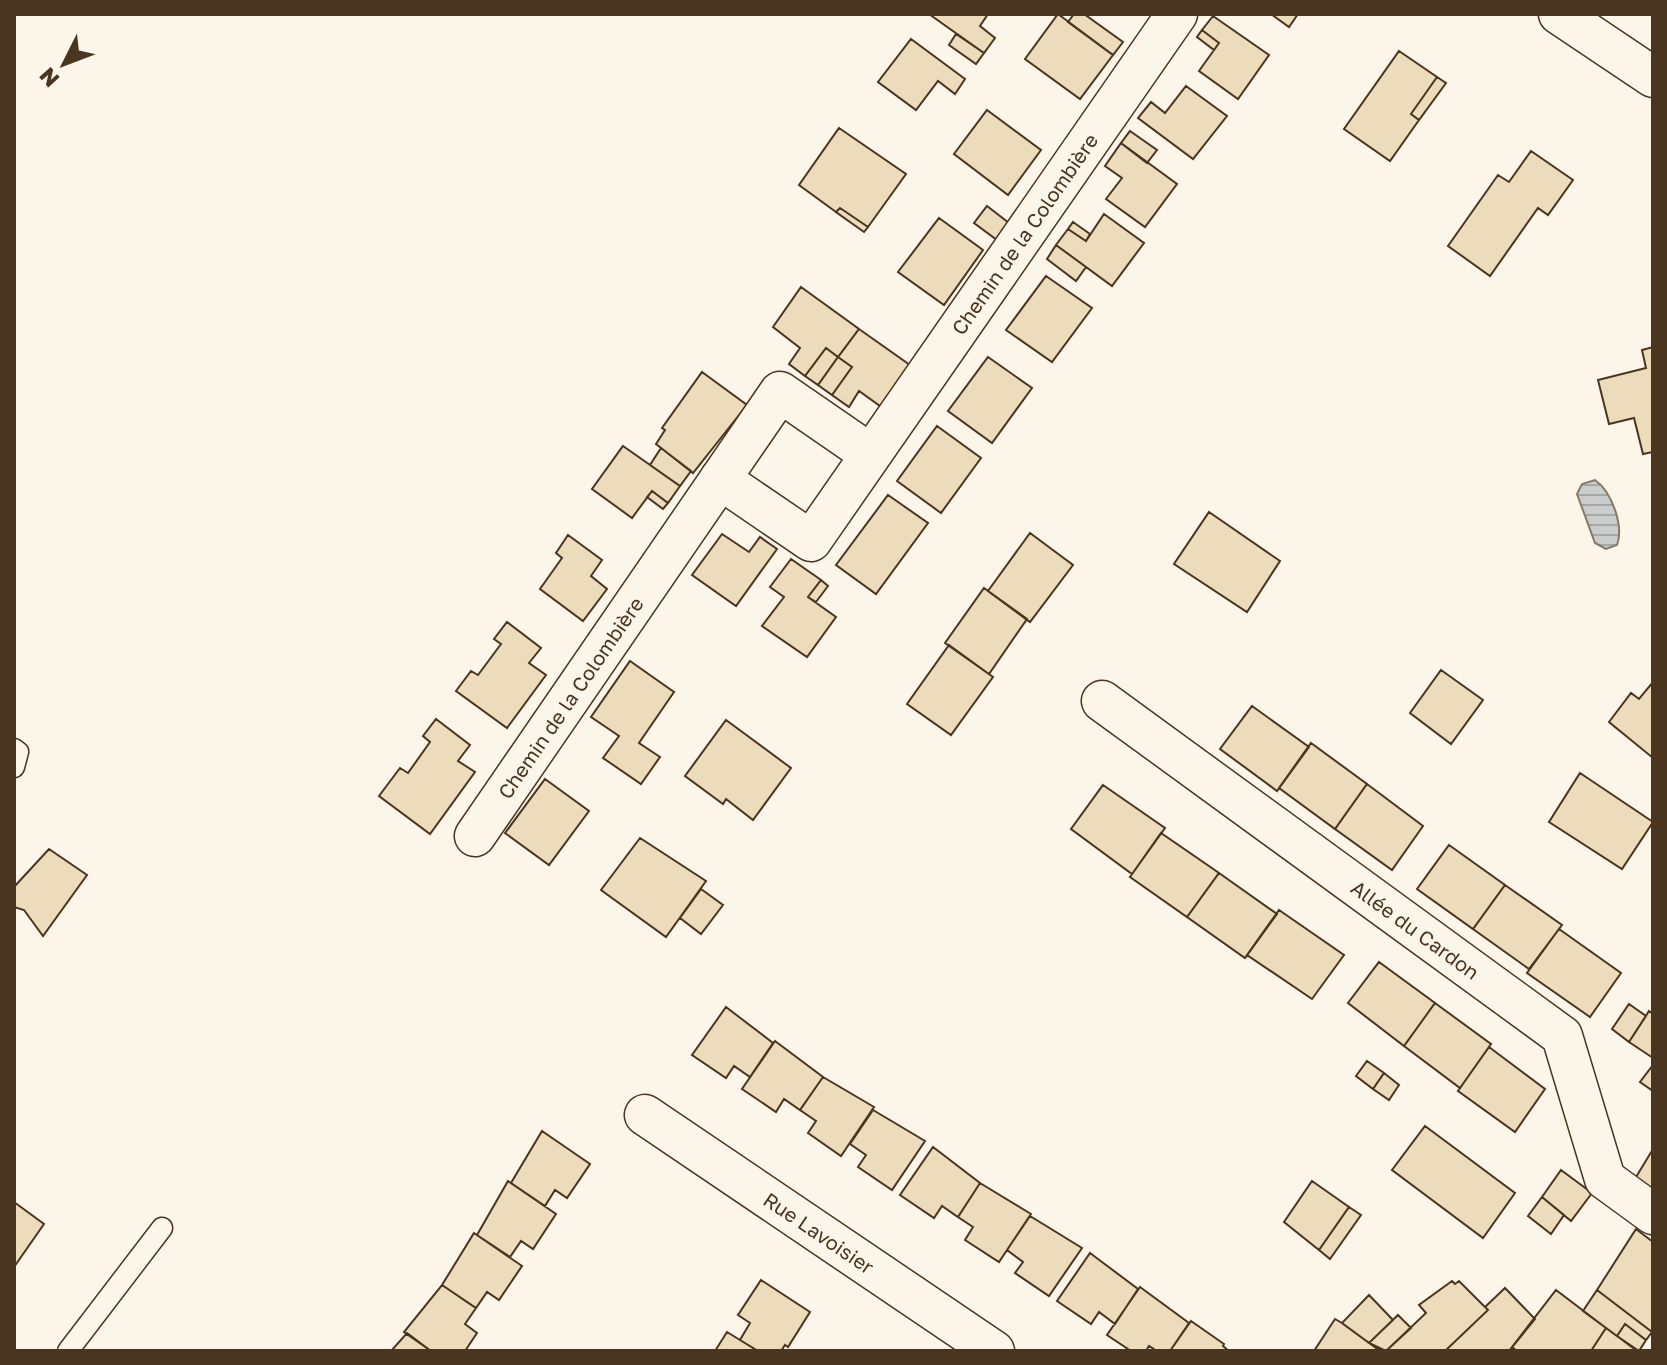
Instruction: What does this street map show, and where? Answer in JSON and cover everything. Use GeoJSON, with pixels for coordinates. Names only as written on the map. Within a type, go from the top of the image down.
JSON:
{"type":"FeatureCollection","features":[{"type":"Feature","properties":{"kind":"street","name":"Chemin de la Colombière"},"geometry":{"type":"LineString","coordinates":[[720,479],[811,541],[1177,14]]}},
{"type":"Feature","properties":{"kind":"street"},"geometry":{"type":"LineString","coordinates":[[1559,14],[1653,77]]}},
{"type":"Feature","properties":{"kind":"street","name":"Chemin de la Colombière"},"geometry":{"type":"LineString","coordinates":[[475,836],[780,392],[870,454]]}},
{"type":"Feature","properties":{"kind":"street","name":"Allée du Cardon"},"geometry":{"type":"LineString","coordinates":[[1102,701],[1562,1036],[1605,1179],[1653,1214]]}},
{"type":"Feature","properties":{"kind":"street","name":"Rue Lavoisier"},"geometry":{"type":"LineString","coordinates":[[645,1115],[994,1351]]}},
{"type":"Feature","properties":{"kind":"lane"},"geometry":{"type":"LineString","coordinates":[[14,749],[18,752],[14,767]]}},
{"type":"Feature","properties":{"kind":"lane"},"geometry":{"type":"LineString","coordinates":[[68,1351],[162,1228]]}},
{"type":"Feature","properties":{"kind":"shaded area"},"geometry":{"type":"Polygon","coordinates":[[[1595,480],[1607,493],[1618,519],[1617,545],[1606,549],[1595,543],[1577,494],[1582,484],[1595,480]]]}},
{"type":"Feature","properties":{"kind":"building"},"geometry":{"type":"Polygon","coordinates":[[[929,14],[988,14],[980,26],[995,38],[984,53],[929,14]]]}},
{"type":"Feature","properties":{"kind":"building"},"geometry":{"type":"Polygon","coordinates":[[[1058,14],[1113,55],[1080,99],[1025,59],[1058,14]]]}},
{"type":"Feature","properties":{"kind":"building"},"geometry":{"type":"Polygon","coordinates":[[[1074,14],[1084,14],[1123,42],[1113,55],[1068,22],[1074,14]]]}},
{"type":"Feature","properties":{"kind":"building"},"geometry":{"type":"Polygon","coordinates":[[[1271,14],[1298,14],[1289,27],[1271,14]]]}},
{"type":"Feature","properties":{"kind":"building"},"geometry":{"type":"Polygon","coordinates":[[[1213,16],[1269,55],[1238,99],[1199,71],[1219,43],[1202,30],[1213,16]]]}},
{"type":"Feature","properties":{"kind":"building"},"geometry":{"type":"Polygon","coordinates":[[[1202,30],[1219,43],[1214,50],[1197,37],[1202,30]]]}},
{"type":"Feature","properties":{"kind":"building"},"geometry":{"type":"Polygon","coordinates":[[[956,34],[984,53],[976,64],[949,45],[956,34]]]}},
{"type":"Feature","properties":{"kind":"building"},"geometry":{"type":"Polygon","coordinates":[[[911,39],[965,79],[955,94],[938,81],[916,110],[878,82],[911,39]]]}},
{"type":"Feature","properties":{"kind":"building"},"geometry":{"type":"Polygon","coordinates":[[[1399,51],[1437,77],[1411,114],[1419,120],[1390,161],[1344,129],[1399,51]]]}},
{"type":"Feature","properties":{"kind":"building"},"geometry":{"type":"Polygon","coordinates":[[[1437,77],[1446,83],[1419,120],[1411,114],[1437,77]]]}},
{"type":"Feature","properties":{"kind":"building"},"geometry":{"type":"Polygon","coordinates":[[[1186,86],[1227,116],[1193,159],[1138,118],[1151,102],[1165,113],[1186,86]]]}},
{"type":"Feature","properties":{"kind":"building"},"geometry":{"type":"Polygon","coordinates":[[[987,110],[1041,150],[1008,195],[954,154],[987,110]]]}},
{"type":"Feature","properties":{"kind":"building"},"geometry":{"type":"Polygon","coordinates":[[[839,128],[906,174],[868,227],[840,208],[836,212],[799,185],[839,128]]]}},
{"type":"Feature","properties":{"kind":"building"},"geometry":{"type":"Polygon","coordinates":[[[1130,131],[1157,150],[1147,163],[1121,143],[1130,131]]]}},
{"type":"Feature","properties":{"kind":"building"},"geometry":{"type":"Polygon","coordinates":[[[1121,143],[1177,184],[1145,227],[1106,199],[1122,178],[1105,166],[1121,143]]]}},
{"type":"Feature","properties":{"kind":"building"},"geometry":{"type":"Polygon","coordinates":[[[1531,151],[1573,180],[1548,215],[1538,208],[1490,276],[1448,246],[1498,175],[1509,182],[1531,151]]]}},
{"type":"Feature","properties":{"kind":"building"},"geometry":{"type":"Polygon","coordinates":[[[987,206],[1009,223],[997,240],[974,223],[987,206]]]}},
{"type":"Feature","properties":{"kind":"building"},"geometry":{"type":"Polygon","coordinates":[[[840,208],[868,227],[864,232],[836,212],[840,208]]]}},
{"type":"Feature","properties":{"kind":"building"},"geometry":{"type":"Polygon","coordinates":[[[1104,214],[1144,243],[1112,286],[1056,245],[1068,229],[1086,241],[1104,214]]]}},
{"type":"Feature","properties":{"kind":"building"},"geometry":{"type":"Polygon","coordinates":[[[939,218],[983,250],[944,305],[898,272],[939,218]]]}},
{"type":"Feature","properties":{"kind":"building"},"geometry":{"type":"Polygon","coordinates":[[[1073,222],[1090,234],[1086,241],[1068,229],[1073,222]]]}},
{"type":"Feature","properties":{"kind":"building"},"geometry":{"type":"Polygon","coordinates":[[[1056,245],[1086,267],[1076,281],[1047,259],[1056,245]]]}},
{"type":"Feature","properties":{"kind":"building"},"geometry":{"type":"Polygon","coordinates":[[[1046,276],[1092,308],[1052,362],[1006,330],[1046,276]]]}},
{"type":"Feature","properties":{"kind":"building"},"geometry":{"type":"Polygon","coordinates":[[[801,287],[859,329],[838,357],[826,348],[805,376],[789,364],[800,348],[773,327],[801,287]]]}},
{"type":"Feature","properties":{"kind":"building"},"geometry":{"type":"Polygon","coordinates":[[[859,329],[917,370],[887,411],[859,391],[849,407],[832,395],[852,367],[838,357],[859,329]]]}},
{"type":"Feature","properties":{"kind":"building"},"geometry":{"type":"Polygon","coordinates":[[[1653,347],[1653,452],[1643,454],[1634,418],[1609,424],[1598,380],[1646,368],[1642,350],[1653,347]]]}},
{"type":"Feature","properties":{"kind":"building"},"geometry":{"type":"Polygon","coordinates":[[[826,348],[838,357],[818,385],[805,376],[826,348]]]}},
{"type":"Feature","properties":{"kind":"building"},"geometry":{"type":"Polygon","coordinates":[[[838,357],[852,367],[832,395],[818,385],[838,357]]]}},
{"type":"Feature","properties":{"kind":"building"},"geometry":{"type":"Polygon","coordinates":[[[988,357],[1032,388],[992,443],[948,411],[988,357]]]}},
{"type":"Feature","properties":{"kind":"building"},"geometry":{"type":"Polygon","coordinates":[[[702,372],[747,405],[693,473],[656,444],[665,430],[662,428],[702,372]]]}},
{"type":"Feature","properties":{"kind":"building"},"geometry":{"type":"Polygon","coordinates":[[[937,426],[981,458],[941,513],[897,481],[937,426]]]}},
{"type":"Feature","properties":{"kind":"building"},"geometry":{"type":"Polygon","coordinates":[[[623,446],[680,486],[668,503],[652,491],[632,518],[592,489],[623,446]]]}},
{"type":"Feature","properties":{"kind":"building"},"geometry":{"type":"Polygon","coordinates":[[[661,448],[691,471],[680,486],[650,465],[661,448]]]}},
{"type":"Feature","properties":{"kind":"building"},"geometry":{"type":"Polygon","coordinates":[[[652,491],[668,503],[663,509],[647,497],[652,491]]]}},
{"type":"Feature","properties":{"kind":"building"},"geometry":{"type":"Polygon","coordinates":[[[888,495],[928,523],[876,594],[836,565],[888,495]]]}},
{"type":"Feature","properties":{"kind":"building"},"geometry":{"type":"Polygon","coordinates":[[[1209,512],[1280,561],[1247,612],[1174,564],[1209,512]]]}},
{"type":"Feature","properties":{"kind":"building"},"geometry":{"type":"Polygon","coordinates":[[[1030,533],[1073,565],[1030,622],[988,591],[1030,533]]]}},
{"type":"Feature","properties":{"kind":"building"},"geometry":{"type":"Polygon","coordinates":[[[722,534],[749,552],[760,537],[777,549],[736,606],[692,575],[722,534]]]}},
{"type":"Feature","properties":{"kind":"building"},"geometry":{"type":"Polygon","coordinates":[[[568,535],[602,560],[591,576],[607,589],[583,621],[540,589],[562,558],[556,553],[568,535]]]}},
{"type":"Feature","properties":{"kind":"building"},"geometry":{"type":"Polygon","coordinates":[[[791,559],[821,580],[808,597],[836,617],[807,657],[762,626],[784,597],[770,587],[791,559]]]}},
{"type":"Feature","properties":{"kind":"building"},"geometry":{"type":"Polygon","coordinates":[[[821,580],[828,586],[816,602],[808,597],[821,580]]]}},
{"type":"Feature","properties":{"kind":"building"},"geometry":{"type":"Polygon","coordinates":[[[984,588],[1027,619],[989,674],[945,643],[984,588]]]}},
{"type":"Feature","properties":{"kind":"building"},"geometry":{"type":"Polygon","coordinates":[[[507,622],[541,648],[529,663],[546,675],[507,728],[456,691],[471,671],[478,675],[501,644],[494,639],[507,622]]]}},
{"type":"Feature","properties":{"kind":"building"},"geometry":{"type":"Polygon","coordinates":[[[949,645],[993,677],[951,735],[907,704],[949,645]]]}},
{"type":"Feature","properties":{"kind":"building"},"geometry":{"type":"Polygon","coordinates":[[[630,661],[674,692],[639,743],[660,757],[641,784],[603,758],[619,736],[591,717],[630,661]]]}},
{"type":"Feature","properties":{"kind":"building"},"geometry":{"type":"Polygon","coordinates":[[[1441,670],[1483,700],[1451,744],[1410,713],[1441,670]]]}},
{"type":"Feature","properties":{"kind":"building"},"geometry":{"type":"Polygon","coordinates":[[[1653,682],[1653,758],[1609,722],[1631,693],[1639,699],[1653,682]]]}},
{"type":"Feature","properties":{"kind":"building"},"geometry":{"type":"Polygon","coordinates":[[[1252,706],[1309,747],[1277,791],[1220,749],[1252,706]]]}},
{"type":"Feature","properties":{"kind":"building"},"geometry":{"type":"Polygon","coordinates":[[[436,719],[470,745],[458,761],[475,772],[430,834],[379,796],[400,768],[408,773],[430,742],[423,736],[436,719]]]}},
{"type":"Feature","properties":{"kind":"building"},"geometry":{"type":"Polygon","coordinates":[[[726,720],[791,768],[753,820],[726,799],[723,804],[685,776],[726,720]]]}},
{"type":"Feature","properties":{"kind":"building"},"geometry":{"type":"Polygon","coordinates":[[[1311,743],[1367,784],[1335,829],[1279,788],[1311,743]]]}},
{"type":"Feature","properties":{"kind":"building"},"geometry":{"type":"Polygon","coordinates":[[[1580,773],[1653,822],[1622,869],[1549,822],[1580,773]]]}},
{"type":"Feature","properties":{"kind":"building"},"geometry":{"type":"Polygon","coordinates":[[[545,779],[589,811],[549,865],[505,833],[545,779]]]}},
{"type":"Feature","properties":{"kind":"building"},"geometry":{"type":"Polygon","coordinates":[[[1367,784],[1423,826],[1392,870],[1335,829],[1367,784]]]}},
{"type":"Feature","properties":{"kind":"building"},"geometry":{"type":"Polygon","coordinates":[[[1103,785],[1165,828],[1132,874],[1071,829],[1103,785]]]}},
{"type":"Feature","properties":{"kind":"building"},"geometry":{"type":"Polygon","coordinates":[[[1161,833],[1219,873],[1187,917],[1130,877],[1161,833]]]}},
{"type":"Feature","properties":{"kind":"building"},"geometry":{"type":"Polygon","coordinates":[[[640,838],[706,881],[666,937],[601,890],[640,838]]]}},
{"type":"Feature","properties":{"kind":"building"},"geometry":{"type":"Polygon","coordinates":[[[1449,845],[1505,885],[1473,929],[1417,889],[1449,845]]]}},
{"type":"Feature","properties":{"kind":"building"},"geometry":{"type":"Polygon","coordinates":[[[49,849],[87,875],[43,936],[24,910],[14,907],[14,887],[49,849]]]}},
{"type":"Feature","properties":{"kind":"building"},"geometry":{"type":"Polygon","coordinates":[[[1219,873],[1277,914],[1245,958],[1187,917],[1219,873]]]}},
{"type":"Feature","properties":{"kind":"building"},"geometry":{"type":"Polygon","coordinates":[[[1505,885],[1562,925],[1529,969],[1473,929],[1505,885]]]}},
{"type":"Feature","properties":{"kind":"building"},"geometry":{"type":"Polygon","coordinates":[[[701,889],[723,905],[701,934],[680,918],[701,889]]]}},
{"type":"Feature","properties":{"kind":"building"},"geometry":{"type":"Polygon","coordinates":[[[1279,910],[1344,955],[1312,999],[1247,955],[1279,910]]]}},
{"type":"Feature","properties":{"kind":"building"},"geometry":{"type":"Polygon","coordinates":[[[1559,929],[1621,973],[1590,1017],[1527,973],[1559,929]]]}},
{"type":"Feature","properties":{"kind":"building"},"geometry":{"type":"Polygon","coordinates":[[[1379,962],[1435,1003],[1404,1046],[1348,1003],[1379,962]]]}},
{"type":"Feature","properties":{"kind":"building"},"geometry":{"type":"Polygon","coordinates":[[[1435,1003],[1491,1044],[1460,1088],[1404,1046],[1435,1003]]]}},
{"type":"Feature","properties":{"kind":"building"},"geometry":{"type":"Polygon","coordinates":[[[1629,1004],[1646,1016],[1629,1042],[1612,1029],[1629,1004]]]}},
{"type":"Feature","properties":{"kind":"building"},"geometry":{"type":"Polygon","coordinates":[[[726,1007],[773,1043],[750,1077],[734,1066],[726,1078],[692,1055],[726,1007]]]}},
{"type":"Feature","properties":{"kind":"building"},"geometry":{"type":"Polygon","coordinates":[[[1649,1011],[1653,1014],[1653,1058],[1629,1042],[1649,1011]]]}},
{"type":"Feature","properties":{"kind":"building"},"geometry":{"type":"Polygon","coordinates":[[[775,1041],[823,1077],[800,1110],[784,1099],[776,1112],[742,1089],[775,1041]]]}},
{"type":"Feature","properties":{"kind":"building"},"geometry":{"type":"Polygon","coordinates":[[[1489,1047],[1545,1089],[1515,1132],[1458,1091],[1489,1047]]]}},
{"type":"Feature","properties":{"kind":"building"},"geometry":{"type":"Polygon","coordinates":[[[1367,1061],[1384,1073],[1373,1089],[1356,1076],[1367,1061]]]}},
{"type":"Feature","properties":{"kind":"building"},"geometry":{"type":"Polygon","coordinates":[[[1653,1065],[1653,1091],[1640,1082],[1653,1065]]]}},
{"type":"Feature","properties":{"kind":"building"},"geometry":{"type":"Polygon","coordinates":[[[1384,1073],[1399,1085],[1389,1100],[1373,1089],[1384,1073]]]}},
{"type":"Feature","properties":{"kind":"building"},"geometry":{"type":"Polygon","coordinates":[[[823,1077],[874,1107],[841,1156],[808,1133],[816,1121],[800,1110],[823,1077]]]}},
{"type":"Feature","properties":{"kind":"building"},"geometry":{"type":"Polygon","coordinates":[[[873,1110],[925,1141],[892,1190],[858,1167],[866,1155],[850,1144],[873,1110]]]}},
{"type":"Feature","properties":{"kind":"building"},"geometry":{"type":"Polygon","coordinates":[[[1425,1126],[1515,1193],[1483,1238],[1392,1170],[1425,1126]]]}},
{"type":"Feature","properties":{"kind":"building"},"geometry":{"type":"Polygon","coordinates":[[[542,1131],[590,1164],[567,1198],[555,1190],[545,1206],[511,1183],[542,1131]]]}},
{"type":"Feature","properties":{"kind":"building"},"geometry":{"type":"Polygon","coordinates":[[[933,1147],[980,1183],[958,1217],[942,1206],[934,1218],[900,1195],[933,1147]]]}},
{"type":"Feature","properties":{"kind":"building"},"geometry":{"type":"Polygon","coordinates":[[[1653,1149],[1653,1198],[1633,1182],[1653,1149]]]}},
{"type":"Feature","properties":{"kind":"building"},"geometry":{"type":"Polygon","coordinates":[[[1561,1170],[1592,1193],[1571,1221],[1542,1197],[1561,1170]]]}},
{"type":"Feature","properties":{"kind":"building"},"geometry":{"type":"Polygon","coordinates":[[[508,1181],[556,1214],[533,1249],[521,1241],[510,1257],[477,1235],[508,1181]]]}},
{"type":"Feature","properties":{"kind":"building"},"geometry":{"type":"Polygon","coordinates":[[[1312,1181],[1349,1207],[1319,1250],[1284,1222],[1312,1181]]]}},
{"type":"Feature","properties":{"kind":"building"},"geometry":{"type":"Polygon","coordinates":[[[980,1183],[1031,1214],[999,1262],[965,1240],[973,1227],[958,1217],[980,1183]]]}},
{"type":"Feature","properties":{"kind":"building"},"geometry":{"type":"Polygon","coordinates":[[[1542,1197],[1564,1215],[1551,1234],[1528,1216],[1542,1197]]]}},
{"type":"Feature","properties":{"kind":"building"},"geometry":{"type":"Polygon","coordinates":[[[14,1202],[44,1224],[14,1267],[14,1202]]]}},
{"type":"Feature","properties":{"kind":"building"},"geometry":{"type":"Polygon","coordinates":[[[1349,1207],[1361,1215],[1330,1259],[1319,1250],[1349,1207]]]}},
{"type":"Feature","properties":{"kind":"building"},"geometry":{"type":"Polygon","coordinates":[[[1030,1216],[1082,1248],[1049,1296],[1015,1273],[1023,1262],[1007,1250],[1030,1216]]]}},
{"type":"Feature","properties":{"kind":"building"},"geometry":{"type":"Polygon","coordinates":[[[1636,1229],[1653,1242],[1652,1332],[1597,1290],[1636,1229]]]}},
{"type":"Feature","properties":{"kind":"building"},"geometry":{"type":"Polygon","coordinates":[[[474,1233],[522,1266],[499,1300],[487,1292],[476,1308],[442,1285],[474,1233]]]}},
{"type":"Feature","properties":{"kind":"building"},"geometry":{"type":"Polygon","coordinates":[[[1090,1253],[1138,1289],[1115,1324],[1099,1312],[1091,1324],[1057,1301],[1090,1253]]]}},
{"type":"Feature","properties":{"kind":"building"},"geometry":{"type":"Polygon","coordinates":[[[761,1280],[810,1312],[788,1347],[785,1345],[781,1351],[758,1351],[740,1340],[750,1323],[738,1315],[761,1280]]]}},
{"type":"Feature","properties":{"kind":"building"},"geometry":{"type":"Polygon","coordinates":[[[1452,1281],[1455,1284],[1459,1281],[1488,1310],[1445,1351],[1386,1351],[1426,1313],[1419,1305],[1452,1281]]]}},
{"type":"Feature","properties":{"kind":"building"},"geometry":{"type":"Polygon","coordinates":[[[442,1285],[476,1308],[465,1324],[477,1333],[465,1351],[431,1351],[404,1332],[442,1285]]]}},
{"type":"Feature","properties":{"kind":"building"},"geometry":{"type":"Polygon","coordinates":[[[1140,1287],[1189,1323],[1170,1351],[1157,1351],[1149,1346],[1146,1351],[1131,1351],[1107,1335],[1140,1287]]]}},
{"type":"Feature","properties":{"kind":"building"},"geometry":{"type":"Polygon","coordinates":[[[1505,1288],[1535,1319],[1509,1351],[1445,1351],[1488,1310],[1485,1307],[1505,1288]]]}},
{"type":"Feature","properties":{"kind":"building"},"geometry":{"type":"Polygon","coordinates":[[[1556,1290],[1606,1328],[1591,1351],[1517,1351],[1512,1347],[1556,1290]]]}},
{"type":"Feature","properties":{"kind":"building"},"geometry":{"type":"Polygon","coordinates":[[[1597,1290],[1652,1332],[1646,1340],[1625,1324],[1617,1336],[1583,1311],[1597,1290]]]}},
{"type":"Feature","properties":{"kind":"building"},"geometry":{"type":"Polygon","coordinates":[[[1369,1295],[1393,1320],[1369,1343],[1342,1323],[1369,1295]]]}},
{"type":"Feature","properties":{"kind":"building"},"geometry":{"type":"Polygon","coordinates":[[[1398,1315],[1411,1328],[1386,1351],[1369,1343],[1398,1315]]]}},
{"type":"Feature","properties":{"kind":"building"},"geometry":{"type":"Polygon","coordinates":[[[1335,1319],[1342,1323],[1380,1351],[1314,1351],[1335,1319]]]}},
{"type":"Feature","properties":{"kind":"building"},"geometry":{"type":"Polygon","coordinates":[[[1191,1321],[1224,1344],[1229,1351],[1170,1351],[1191,1321]]]}},
{"type":"Feature","properties":{"kind":"building"},"geometry":{"type":"Polygon","coordinates":[[[1625,1324],[1646,1340],[1639,1351],[1617,1336],[1625,1324]]]}},
{"type":"Feature","properties":{"kind":"building"},"geometry":{"type":"Polygon","coordinates":[[[1606,1328],[1617,1336],[1637,1351],[1591,1351],[1606,1328]]]}},
{"type":"Feature","properties":{"kind":"building"},"geometry":{"type":"Polygon","coordinates":[[[727,1332],[740,1340],[758,1351],[715,1351],[727,1332]]]}},
{"type":"Feature","properties":{"kind":"building"},"geometry":{"type":"Polygon","coordinates":[[[407,1333],[431,1351],[391,1351],[407,1333]]]}}]}
